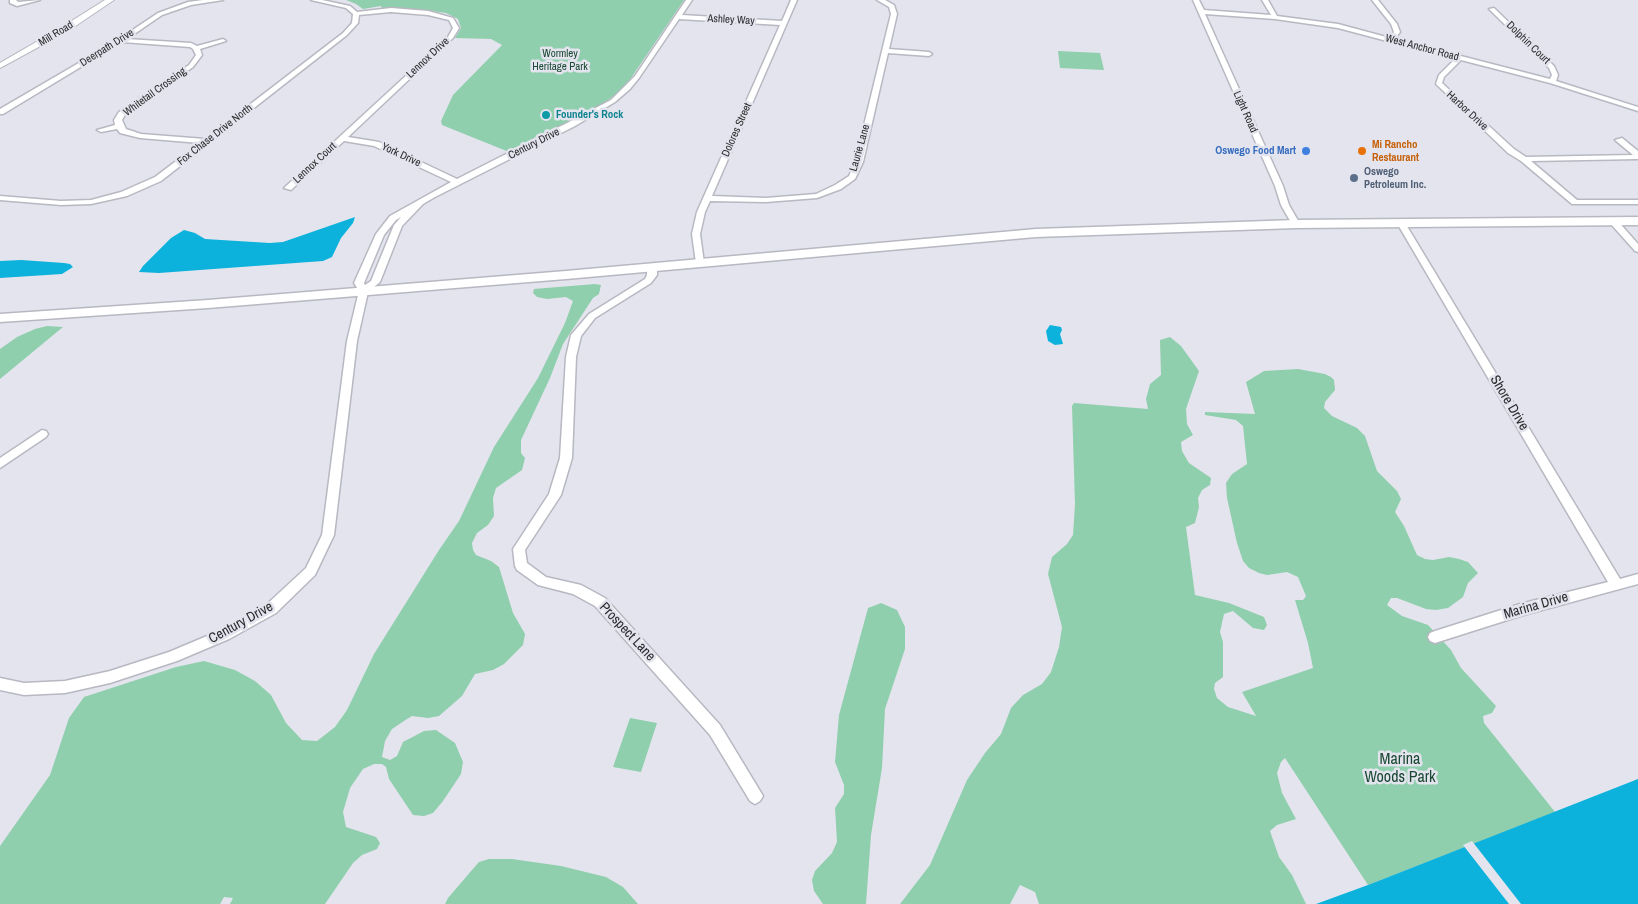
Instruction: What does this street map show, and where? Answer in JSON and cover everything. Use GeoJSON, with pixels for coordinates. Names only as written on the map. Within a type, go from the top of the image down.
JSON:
{"type":"FeatureCollection","features":[{"type":"Feature","properties":{"kind":"main road"},"geometry":{"type":"LineString","coordinates":[[0,318],[652,268],[1036,233],[1296,224],[1638,221]]}},
{"type":"Feature","properties":{"kind":"street"},"geometry":{"type":"LineString","coordinates":[[13,0],[12,2],[17,4],[37,0]]}},
{"type":"Feature","properties":{"kind":"street","name":"Mill Road"},"geometry":{"type":"LineString","coordinates":[[0,66],[65,29],[110,0]]}},
{"type":"Feature","properties":{"kind":"street","name":"Deerpath Drive"},"geometry":{"type":"LineString","coordinates":[[0,112],[121,40],[160,14],[188,2],[220,0]]}},
{"type":"Feature","properties":{"kind":"street"},"geometry":{"type":"LineString","coordinates":[[314,0],[340,4],[348,7],[356,14]]}},
{"type":"Feature","properties":{"kind":"street","name":"Century Drive"},"geometry":{"type":"LineString","coordinates":[[364,291],[359,283],[380,234],[393,218],[420,201],[613,101],[637,77],[689,0]]}},
{"type":"Feature","properties":{"kind":"street","name":"Dolores Street"},"geometry":{"type":"LineString","coordinates":[[700,263],[696,228],[706,198],[794,0]]}},
{"type":"Feature","properties":{"kind":"street","name":"Laurie Lane"},"geometry":{"type":"LineString","coordinates":[[706,198],[766,200],[817,196],[838,187],[852,177],[858,164],[894,14],[892,1],[880,0]]}},
{"type":"Feature","properties":{"kind":"street","name":"Light Road"},"geometry":{"type":"LineString","coordinates":[[1196,0],[1209,33],[1279,186],[1285,205],[1296,224]]}},
{"type":"Feature","properties":{"kind":"street"},"geometry":{"type":"LineString","coordinates":[[1265,0],[1275,17]]}},
{"type":"Feature","properties":{"kind":"street"},"geometry":{"type":"LineString","coordinates":[[1375,0],[1394,24],[1397,32],[1392,39]]}},
{"type":"Feature","properties":{"kind":"street","name":"Dolphin Court"},"geometry":{"type":"LineString","coordinates":[[1492,9],[1552,67],[1555,75],[1552,82]]}},
{"type":"Feature","properties":{"kind":"street","name":"Lennox Drive"},"geometry":{"type":"LineString","coordinates":[[342,138],[450,38],[456,28],[451,19],[428,13],[384,11],[356,14]]}},
{"type":"Feature","properties":{"kind":"street","name":"West Anchor Road"},"geometry":{"type":"LineString","coordinates":[[1202,12],[1275,17],[1338,26],[1552,82],[1638,108]]}},
{"type":"Feature","properties":{"kind":"street","name":"Fox Chase Drive North"},"geometry":{"type":"LineString","coordinates":[[0,198],[75,203],[115,197],[134,191],[158,179],[345,34],[356,23],[356,14]]}},
{"type":"Feature","properties":{"kind":"street","name":"Ashley Way"},"geometry":{"type":"LineString","coordinates":[[678,17],[785,23]]}},
{"type":"Feature","properties":{"kind":"street"},"geometry":{"type":"LineString","coordinates":[[121,40],[179,43],[196,48],[223,41]]}},
{"type":"Feature","properties":{"kind":"street","name":"Whitetail Crossing"},"geometry":{"type":"LineString","coordinates":[[196,48],[199,56],[197,60],[128,109],[118,120],[119,126],[123,131],[140,136],[206,142]]}},
{"type":"Feature","properties":{"kind":"street"},"geometry":{"type":"LineString","coordinates":[[884,51],[929,54]]}},
{"type":"Feature","properties":{"kind":"street","name":"Harbor Drive"},"geometry":{"type":"LineString","coordinates":[[1460,58],[1441,76],[1438,83],[1511,151],[1524,159],[1575,202],[1638,202]]}},
{"type":"Feature","properties":{"kind":"street"},"geometry":{"type":"LineString","coordinates":[[101,130],[119,126]]}},
{"type":"Feature","properties":{"kind":"street","name":"York Drive"},"geometry":{"type":"LineString","coordinates":[[342,138],[376,144],[457,182]]}},
{"type":"Feature","properties":{"kind":"street","name":"Lennox Court"},"geometry":{"type":"LineString","coordinates":[[288,188],[342,138]]}},
{"type":"Feature","properties":{"kind":"street"},"geometry":{"type":"LineString","coordinates":[[1619,140],[1638,156]]}},
{"type":"Feature","properties":{"kind":"street"},"geometry":{"type":"LineString","coordinates":[[1524,159],[1638,156]]}},
{"type":"Feature","properties":{"kind":"street"},"geometry":{"type":"LineString","coordinates":[[115,197],[117,206]]}},
{"type":"Feature","properties":{"kind":"street","name":"Century Drive"},"geometry":{"type":"LineString","coordinates":[[0,684],[24,689],[65,688],[110,677],[172,657],[224,635],[272,609],[311,570],[328,535],[352,341],[364,291],[375,282],[398,224],[420,201]]}},
{"type":"Feature","properties":{"kind":"street"},"geometry":{"type":"LineString","coordinates":[[1613,221],[1638,249]]}},
{"type":"Feature","properties":{"kind":"street","name":"Shore Drive"},"geometry":{"type":"LineString","coordinates":[[1400,223],[1616,584]]}},
{"type":"Feature","properties":{"kind":"street","name":"Prospect Lane"},"geometry":{"type":"LineString","coordinates":[[652,268],[652,275],[648,281],[592,316],[576,335],[571,357],[566,458],[555,495],[519,549],[521,566],[543,580],[576,589],[600,602],[715,730],[755,796]]}},
{"type":"Feature","properties":{"kind":"street"},"geometry":{"type":"LineString","coordinates":[[0,464],[42,434]]}},
{"type":"Feature","properties":{"kind":"street","name":"Marina Drive"},"geometry":{"type":"LineString","coordinates":[[1435,637],[1520,610],[1638,579]]}},
{"type":"Feature","properties":{"kind":"green space","name":"Wormley Heritage Park"},"geometry":{"type":"Polygon","coordinates":[[[346,0],[684,0],[629,81],[618,93],[601,105],[509,152],[442,125],[441,121],[453,95],[502,45],[491,39],[455,38],[461,28],[458,19],[446,13],[417,9],[382,9],[381,6],[363,9],[346,0]]]}},
{"type":"Feature","properties":{"kind":"green space"},"geometry":{"type":"Polygon","coordinates":[[[1058,51],[1100,53],[1104,70],[1060,68],[1058,51]]]}},
{"type":"Feature","properties":{"kind":"green space"},"geometry":{"type":"Polygon","coordinates":[[[601,285],[599,294],[593,298],[563,344],[550,378],[521,440],[521,453],[525,458],[522,470],[496,488],[493,498],[494,516],[488,525],[477,533],[472,543],[476,555],[491,561],[499,567],[513,613],[525,634],[523,645],[504,664],[493,670],[475,674],[462,696],[439,716],[428,718],[412,716],[392,729],[385,741],[382,757],[390,760],[397,756],[403,742],[424,731],[436,730],[455,743],[463,762],[461,774],[433,813],[424,816],[413,815],[389,779],[386,767],[382,764],[374,764],[363,769],[350,788],[343,812],[346,827],[376,837],[380,843],[377,849],[362,855],[353,863],[325,904],[230,904],[233,898],[224,897],[220,904],[0,904],[0,846],[50,775],[69,718],[84,697],[176,667],[204,661],[235,670],[255,681],[271,695],[286,723],[302,740],[317,741],[335,727],[347,710],[374,654],[459,521],[494,447],[538,378],[565,323],[573,301],[566,297],[547,299],[537,297],[533,293],[534,289],[601,285]]]}},
{"type":"Feature","properties":{"kind":"green space"},"geometry":{"type":"Polygon","coordinates":[[[47,326],[63,327],[0,379],[0,349],[17,337],[47,326]]]}},
{"type":"Feature","properties":{"kind":"green space","name":"Marina Woods Park"},"geometry":{"type":"Polygon","coordinates":[[[1170,337],[1181,346],[1199,371],[1186,409],[1187,424],[1193,435],[1181,442],[1182,451],[1189,463],[1211,478],[1210,485],[1202,490],[1198,498],[1199,507],[1195,523],[1186,527],[1195,595],[1229,603],[1264,617],[1267,625],[1264,630],[1253,628],[1233,611],[1224,614],[1220,632],[1223,642],[1223,677],[1215,683],[1214,689],[1217,698],[1228,707],[1256,716],[1242,692],[1313,668],[1308,643],[1295,600],[1303,600],[1306,596],[1298,577],[1287,572],[1267,575],[1249,568],[1243,561],[1237,543],[1227,498],[1226,483],[1232,474],[1247,464],[1243,426],[1236,420],[1205,415],[1205,412],[1255,414],[1246,382],[1264,371],[1298,369],[1325,374],[1334,380],[1335,390],[1325,402],[1324,408],[1332,416],[1357,428],[1365,436],[1377,471],[1397,491],[1401,499],[1395,512],[1404,526],[1417,555],[1433,560],[1449,557],[1459,559],[1468,562],[1478,573],[1468,583],[1463,597],[1448,608],[1426,609],[1397,598],[1391,598],[1387,605],[1402,616],[1428,625],[1451,650],[1461,668],[1496,706],[1492,713],[1483,716],[1484,723],[1555,812],[1368,885],[1285,758],[1281,762],[1277,773],[1282,793],[1296,819],[1277,825],[1270,831],[1279,857],[1292,875],[1306,904],[1039,904],[1035,892],[1020,885],[1010,904],[900,904],[930,865],[967,780],[985,753],[1001,734],[1011,708],[1023,695],[1042,684],[1051,672],[1059,647],[1062,627],[1048,574],[1052,557],[1067,544],[1073,535],[1075,504],[1072,406],[1074,403],[1148,409],[1146,399],[1150,384],[1161,375],[1160,340],[1170,337]]]}},
{"type":"Feature","properties":{"kind":"green space"},"geometry":{"type":"Polygon","coordinates":[[[881,603],[897,610],[905,627],[905,649],[885,709],[882,768],[871,835],[866,904],[823,904],[814,891],[812,880],[815,871],[832,853],[837,842],[835,808],[844,794],[844,785],[835,762],[839,715],[868,608],[881,603]]]}},
{"type":"Feature","properties":{"kind":"green space"},"geometry":{"type":"Polygon","coordinates":[[[630,718],[657,723],[641,772],[613,767],[630,718]]]}},
{"type":"Feature","properties":{"kind":"green space"},"geometry":{"type":"Polygon","coordinates":[[[489,859],[512,859],[561,866],[606,877],[623,887],[638,904],[445,904],[479,862],[489,859]]]}},
{"type":"Feature","properties":{"kind":"water"},"geometry":{"type":"Polygon","coordinates":[[[355,217],[353,223],[341,238],[332,257],[323,261],[159,273],[139,272],[171,238],[184,230],[195,233],[205,239],[270,243],[283,242],[355,217]]]}},
{"type":"Feature","properties":{"kind":"water"},"geometry":{"type":"Polygon","coordinates":[[[21,260],[64,263],[70,264],[73,267],[62,274],[0,278],[0,261],[21,260]]]}},
{"type":"Feature","properties":{"kind":"water"},"geometry":{"type":"Polygon","coordinates":[[[1050,325],[1061,327],[1060,334],[1063,344],[1055,345],[1048,341],[1046,331],[1050,325]]]}},
{"type":"Feature","properties":{"kind":"water"},"geometry":{"type":"Polygon","coordinates":[[[1638,779],[1638,904],[1316,904],[1368,885],[1638,779]]]}},
{"type":"Feature","properties":{"kind":"pier"},"geometry":{"type":"Polygon","coordinates":[[[1472,841],[1521,904],[1509,904],[1463,845],[1472,841]]]}},
{"type":"Feature","properties":{"kind":"place","name":"Founder's Rock"},"geometry":{"type":"Point","coordinates":[546,115]}},
{"type":"Feature","properties":{"kind":"place","name":"Oswego Food Mart"},"geometry":{"type":"Point","coordinates":[1306,151]}},
{"type":"Feature","properties":{"kind":"place","name":"Mi Rancho Restaurant"},"geometry":{"type":"Point","coordinates":[1362,151]}},
{"type":"Feature","properties":{"kind":"place","name":"Oswego Petroleum Inc."},"geometry":{"type":"Point","coordinates":[1354,178]}}]}
